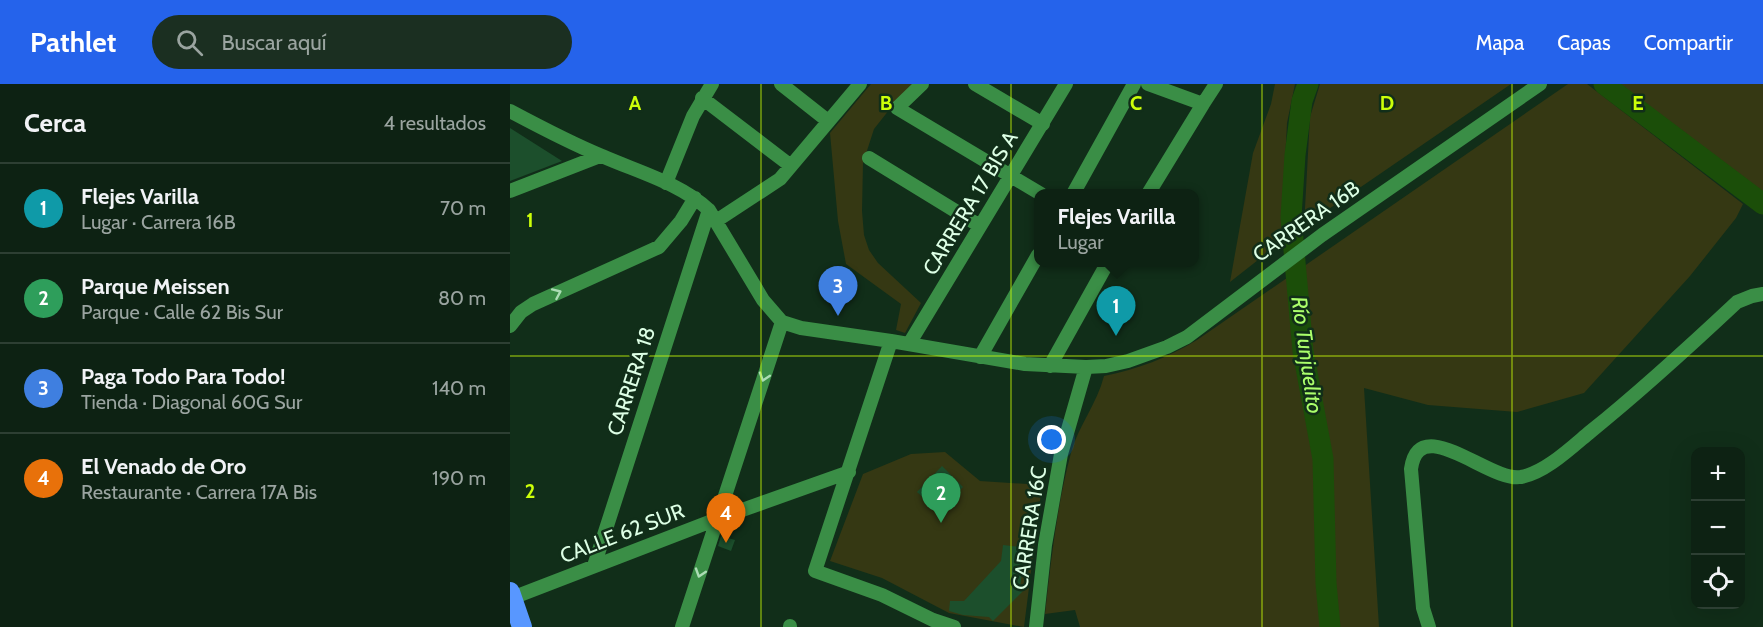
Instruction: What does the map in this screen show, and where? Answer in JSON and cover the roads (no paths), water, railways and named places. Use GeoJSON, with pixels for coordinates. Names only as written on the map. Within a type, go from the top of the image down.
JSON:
{"type":"FeatureCollection","features":[{"type":"Feature","properties":{"kind":"highway"},"geometry":{"type":"LineString","coordinates":[[511,595],[522,627]]}},
{"type":"Feature","properties":{"kind":"street"},"geometry":{"type":"LineString","coordinates":[[666,183],[693,116],[712,84]]}},
{"type":"Feature","properties":{"kind":"street"},"geometry":{"type":"LineString","coordinates":[[781,84],[828,122]]}},
{"type":"Feature","properties":{"kind":"street"},"geometry":{"type":"LineString","coordinates":[[713,215],[775,183],[860,84]]}},
{"type":"Feature","properties":{"kind":"street"},"geometry":{"type":"LineString","coordinates":[[922,84],[897,108],[1034,190]]}},
{"type":"Feature","properties":{"kind":"street"},"geometry":{"type":"LineString","coordinates":[[975,84],[1043,124]]}},
{"type":"Feature","properties":{"kind":"street","name":"CARRERA 17 BIS A"},"geometry":{"type":"LineString","coordinates":[[909,344],[1066,84]]}},
{"type":"Feature","properties":{"kind":"street"},"geometry":{"type":"LineString","coordinates":[[1076,189],[1134,84]]}},
{"type":"Feature","properties":{"kind":"street"},"geometry":{"type":"LineString","coordinates":[[1149,84],[1203,104]]}},
{"type":"Feature","properties":{"kind":"street"},"geometry":{"type":"LineString","coordinates":[[1151,189],[1216,84]]}},
{"type":"Feature","properties":{"kind":"street","name":"CARRERA 16B"},"geometry":{"type":"LineString","coordinates":[[782,322],[801,328],[1050,366],[1086,367],[1128,361],[1187,337],[1322,234],[1540,84]]}},
{"type":"Feature","properties":{"kind":"street"},"geometry":{"type":"LineString","coordinates":[[702,98],[791,165]]}},
{"type":"Feature","properties":{"kind":"street"},"geometry":{"type":"LineString","coordinates":[[510,111],[600,156],[666,183],[695,198],[713,215],[763,300],[782,322],[682,627]]}},
{"type":"Feature","properties":{"kind":"street"},"geometry":{"type":"LineString","coordinates":[[510,191],[600,156]]}},
{"type":"Feature","properties":{"kind":"street"},"geometry":{"type":"LineString","coordinates":[[869,158],[980,226]]}},
{"type":"Feature","properties":{"kind":"street"},"geometry":{"type":"LineString","coordinates":[[510,326],[521,312],[533,304],[659,247],[667,240],[695,198]]}},
{"type":"Feature","properties":{"kind":"street","name":"CARRERA 18"},"geometry":{"type":"LineString","coordinates":[[594,566],[713,215]]}},
{"type":"Feature","properties":{"kind":"street"},"geometry":{"type":"LineString","coordinates":[[980,357],[1034,262]]}},
{"type":"Feature","properties":{"kind":"street"},"geometry":{"type":"LineString","coordinates":[[1050,366],[1105,267]]}},
{"type":"Feature","properties":{"kind":"street"},"geometry":{"type":"LineString","coordinates":[[1428,627],[1423,608],[1411,469],[1412,457],[1417,450],[1427,446],[1440,446],[1492,472],[1508,477],[1520,478],[1533,473],[1561,456],[1643,389],[1737,302],[1763,294]]}},
{"type":"Feature","properties":{"kind":"street"},"geometry":{"type":"LineString","coordinates":[[891,341],[815,571],[882,595],[933,620],[954,627]]}},
{"type":"Feature","properties":{"kind":"street","name":"CARRERA 16C"},"geometry":{"type":"LineString","coordinates":[[1036,627],[1045,545],[1061,454],[1086,367]]}},
{"type":"Feature","properties":{"kind":"street","name":"CALLE 62 SUR"},"geometry":{"type":"LineString","coordinates":[[511,595],[849,472]]}},
{"type":"Feature","properties":{"kind":"waterway","name":"Río Tunjuelito"},"geometry":{"type":"LineString","coordinates":[[1308,84],[1302,101],[1295,155],[1291,217],[1303,351],[1323,459],[1326,583],[1330,627]]}},
{"type":"Feature","properties":{"kind":"waterway"},"geometry":{"type":"LineString","coordinates":[[1604,84],[1763,204]]}},
{"type":"Feature","properties":{"kind":"place","name":"Paga Todo Para Todo!"},"geometry":{"type":"Point","coordinates":[838,316]}},
{"type":"Feature","properties":{"kind":"place","name":"Flejes Varilla"},"geometry":{"type":"Point","coordinates":[1116,336]}},
{"type":"Feature","properties":{"kind":"place","name":"Parque Meissen"},"geometry":{"type":"Point","coordinates":[941,523]}},
{"type":"Feature","properties":{"kind":"place","name":"El Venado de Oro"},"geometry":{"type":"Point","coordinates":[726,543]}}]}
